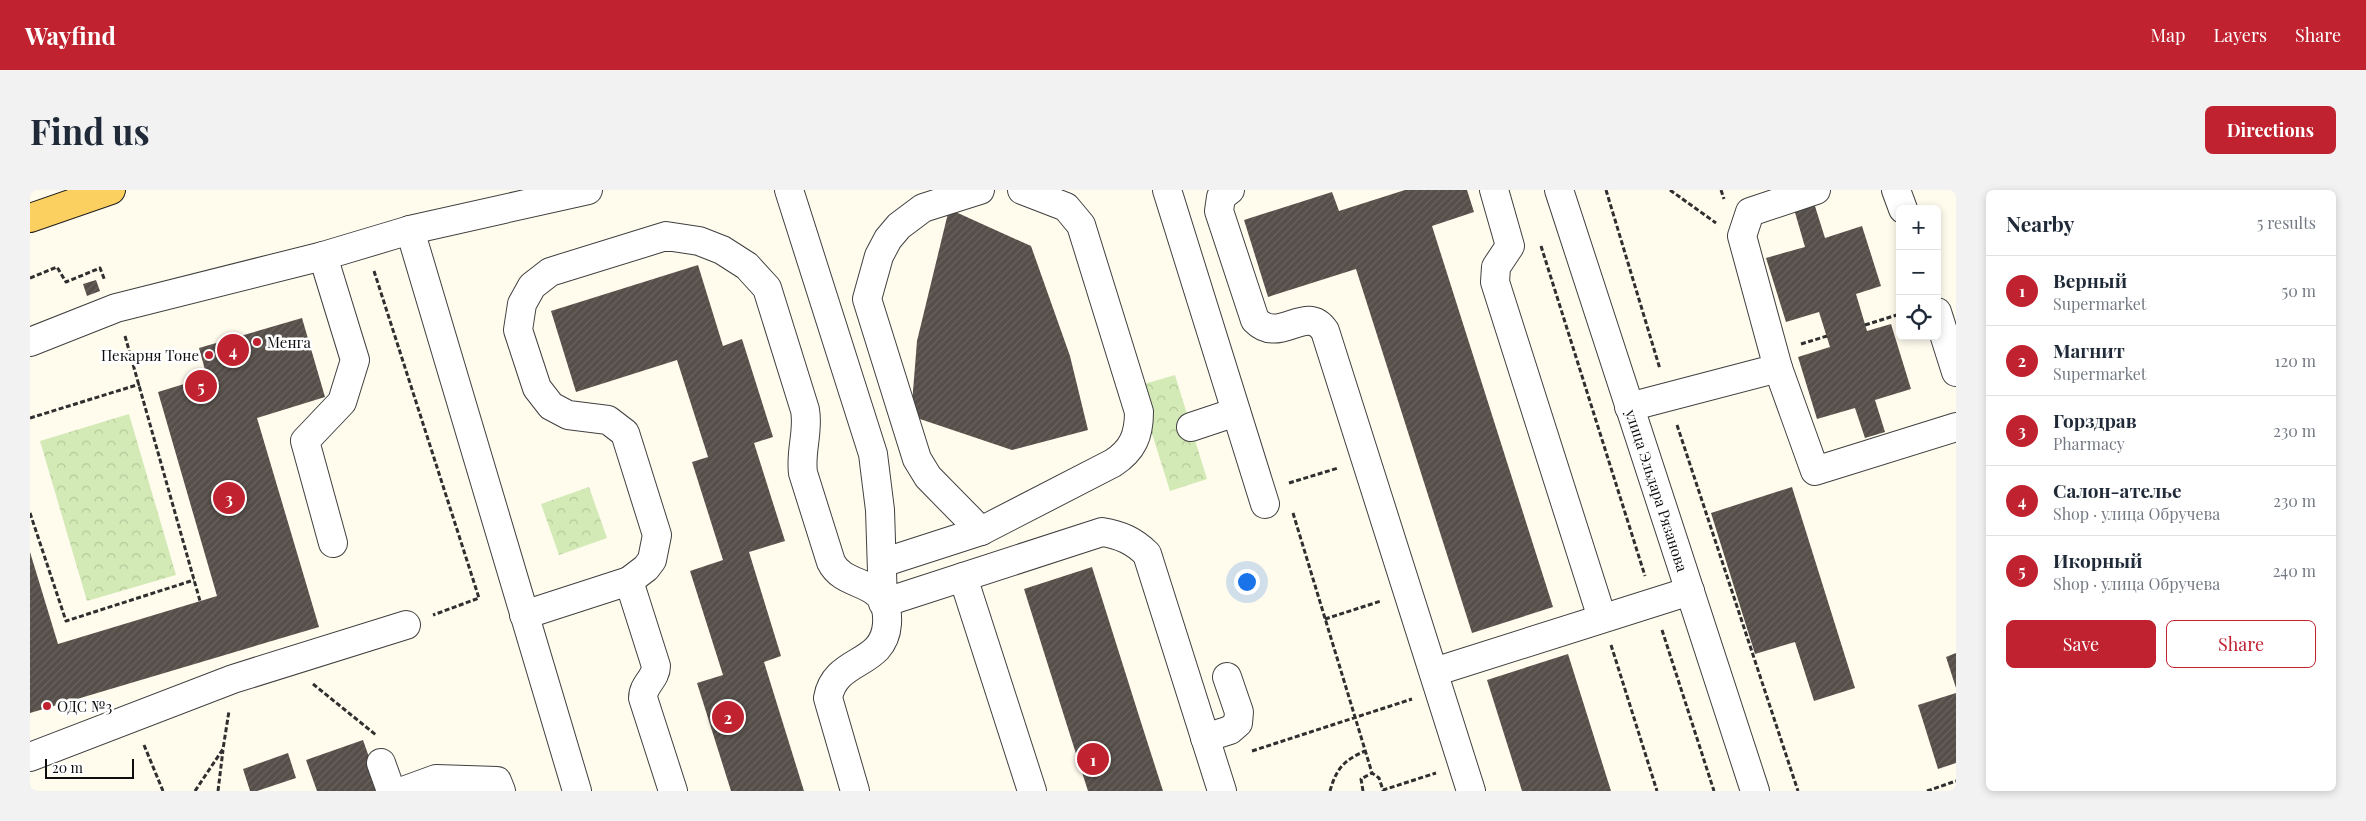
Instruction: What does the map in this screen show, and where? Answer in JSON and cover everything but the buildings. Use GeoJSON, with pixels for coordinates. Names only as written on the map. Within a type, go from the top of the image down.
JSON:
{"type":"FeatureCollection","features":[{"type":"Feature","properties":{"kind":"main road"},"geometry":{"type":"LineString","coordinates":[[30,218],[110,190]]}},
{"type":"Feature","properties":{"kind":"street"},"geometry":{"type":"LineString","coordinates":[[30,342],[116,308],[323,256],[364,242],[410,230],[588,190]]}},
{"type":"Feature","properties":{"kind":"street"},"geometry":{"type":"LineString","coordinates":[[789,190],[869,440],[879,487],[883,603],[887,618],[883,640],[875,652],[839,674],[830,689],[828,698],[855,791]]}},
{"type":"Feature","properties":{"kind":"street"},"geometry":{"type":"LineString","coordinates":[[980,190],[923,208],[899,226],[879,256],[867,299],[918,459],[928,477],[981,531]]}},
{"type":"Feature","properties":{"kind":"street"},"geometry":{"type":"LineString","coordinates":[[882,563],[981,531],[1113,463],[1129,449],[1139,429],[1139,412],[1081,225],[1066,207],[1022,190]]}},
{"type":"Feature","properties":{"kind":"street"},"geometry":{"type":"LineString","coordinates":[[1166,190],[1265,504]]}},
{"type":"Feature","properties":{"kind":"street"},"geometry":{"type":"LineString","coordinates":[[1230,190],[1221,197],[1219,211],[1255,320],[1267,329],[1276,330],[1308,320],[1322,326],[1471,791]]}},
{"type":"Feature","properties":{"kind":"street"},"geometry":{"type":"LineString","coordinates":[[1494,190],[1510,246],[1496,267],[1496,282],[1602,618]]}},
{"type":"Feature","properties":{"kind":"street","name":"улица Эльдара Рязанова"},"geometry":{"type":"LineString","coordinates":[[1559,190],[1755,791]]}},
{"type":"Feature","properties":{"kind":"street"},"geometry":{"type":"LineString","coordinates":[[1816,190],[1750,212],[1742,236],[1778,368],[1815,471],[1956,427]]}},
{"type":"Feature","properties":{"kind":"street"},"geometry":{"type":"LineString","coordinates":[[1896,190],[1902,205]]}},
{"type":"Feature","properties":{"kind":"street"},"geometry":{"type":"LineString","coordinates":[[410,230],[577,791]]}},
{"type":"Feature","properties":{"kind":"street"},"geometry":{"type":"LineString","coordinates":[[524,615],[629,581],[646,568],[652,560],[657,535],[625,433],[608,420],[568,415],[551,406],[537,388],[518,330],[522,304],[532,286],[550,272],[666,236],[699,241],[722,250],[746,266],[767,288],[805,410],[803,473],[831,562],[839,574],[865,584],[878,594],[883,603]]}},
{"type":"Feature","properties":{"kind":"street"},"geometry":{"type":"LineString","coordinates":[[323,256],[355,360],[342,402],[305,441],[333,543]]}},
{"type":"Feature","properties":{"kind":"street"},"geometry":{"type":"LineString","coordinates":[[1941,325],[1956,372]]}},
{"type":"Feature","properties":{"kind":"street"},"geometry":{"type":"LineString","coordinates":[[1629,407],[1778,368]]}},
{"type":"Feature","properties":{"kind":"street"},"geometry":{"type":"LineString","coordinates":[[1191,427],[1236,412]]}},
{"type":"Feature","properties":{"kind":"street"},"geometry":{"type":"LineString","coordinates":[[883,603],[1102,532],[1119,535],[1132,541],[1147,554],[1222,791]]}},
{"type":"Feature","properties":{"kind":"street"},"geometry":{"type":"LineString","coordinates":[[963,577],[1032,791]]}},
{"type":"Feature","properties":{"kind":"street"},"geometry":{"type":"LineString","coordinates":[[629,581],[656,666],[653,678],[644,688],[643,698],[673,791]]}},
{"type":"Feature","properties":{"kind":"street"},"geometry":{"type":"LineString","coordinates":[[1436,682],[1602,618],[1690,591]]}},
{"type":"Feature","properties":{"kind":"street"},"geometry":{"type":"LineString","coordinates":[[30,756],[134,719],[233,679],[406,625]]}},
{"type":"Feature","properties":{"kind":"street"},"geometry":{"type":"LineString","coordinates":[[1209,751],[1238,723],[1239,712],[1227,677]]}},
{"type":"Feature","properties":{"kind":"street"},"geometry":{"type":"LineString","coordinates":[[381,763],[392,791]]}},
{"type":"Feature","properties":{"kind":"street"},"geometry":{"type":"LineString","coordinates":[[403,791],[436,779],[497,781],[501,791]]}},
{"type":"Feature","properties":{"kind":"path"},"geometry":{"type":"LineString","coordinates":[[1606,190],[1668,396],[1798,791]]}},
{"type":"Feature","properties":{"kind":"path"},"geometry":{"type":"LineString","coordinates":[[1670,190],[1734,236],[1742,236]]}},
{"type":"Feature","properties":{"kind":"path"},"geometry":{"type":"LineString","coordinates":[[1538,237],[1714,791]]}},
{"type":"Feature","properties":{"kind":"path"},"geometry":{"type":"LineString","coordinates":[[364,242],[479,598],[406,625]]}},
{"type":"Feature","properties":{"kind":"path"},"geometry":{"type":"LineString","coordinates":[[30,278],[58,267],[66,282],[100,268]]}},
{"type":"Feature","properties":{"kind":"path"},"geometry":{"type":"LineString","coordinates":[[116,308],[140,384],[200,601]]}},
{"type":"Feature","properties":{"kind":"path"},"geometry":{"type":"LineString","coordinates":[[1865,325],[1896,315]]}},
{"type":"Feature","properties":{"kind":"path"},"geometry":{"type":"LineString","coordinates":[[30,418],[140,384]]}},
{"type":"Feature","properties":{"kind":"path"},"geometry":{"type":"LineString","coordinates":[[1284,485],[1366,459]]}},
{"type":"Feature","properties":{"kind":"path"},"geometry":{"type":"LineString","coordinates":[[30,513],[66,620],[194,580]]}},
{"type":"Feature","properties":{"kind":"path"},"geometry":{"type":"LineString","coordinates":[[1325,618],[1408,593]]}},
{"type":"Feature","properties":{"kind":"path"},"geometry":{"type":"LineString","coordinates":[[1602,618],[1657,791]]}},
{"type":"Feature","properties":{"kind":"path"},"geometry":{"type":"LineString","coordinates":[[218,791],[233,679]]}},
{"type":"Feature","properties":{"kind":"path"},"geometry":{"type":"LineString","coordinates":[[1209,751],[1354,718],[1436,682]]}},
{"type":"Feature","properties":{"kind":"path"},"geometry":{"type":"LineString","coordinates":[[337,705],[376,735]]}},
{"type":"Feature","properties":{"kind":"path"},"geometry":{"type":"LineString","coordinates":[[1354,718],[1372,773],[1379,778],[1383,790],[1463,764]]}},
{"type":"Feature","properties":{"kind":"path"},"geometry":{"type":"LineString","coordinates":[[134,719],[163,791]]}},
{"type":"Feature","properties":{"kind":"path"},"geometry":{"type":"LineString","coordinates":[[195,791],[223,750]]}},
{"type":"Feature","properties":{"kind":"path"},"geometry":{"type":"LineString","coordinates":[[1330,791],[1340,767],[1350,757],[1365,751]]}},
{"type":"Feature","properties":{"kind":"path"},"geometry":{"type":"LineString","coordinates":[[1363,791],[1361,779],[1372,773]]}},
{"type":"Feature","properties":{"kind":"path"},"geometry":{"type":"LineString","coordinates":[[1927,791],[1956,781]]}},
{"type":"Feature","properties":{"kind":"green space"},"geometry":{"type":"Polygon","coordinates":[[[1175,375],[1207,479],[1170,491],[1137,386],[1175,375]]]}},
{"type":"Feature","properties":{"kind":"green space"},"geometry":{"type":"Polygon","coordinates":[[[129,414],[176,575],[87,601],[40,441],[129,414]]]}},
{"type":"Feature","properties":{"kind":"green space"},"geometry":{"type":"Polygon","coordinates":[[[589,487],[607,538],[559,555],[541,504],[589,487]]]}},
{"type":"Feature","properties":{"kind":"place","name":"Менга"},"geometry":{"type":"Point","coordinates":[257,342]}},
{"type":"Feature","properties":{"kind":"place","name":"Салон-ателье"},"geometry":{"type":"Point","coordinates":[233,350]}},
{"type":"Feature","properties":{"kind":"place","name":"Пекарня Тоне"},"geometry":{"type":"Point","coordinates":[209,355]}},
{"type":"Feature","properties":{"kind":"place","name":"Икорный"},"geometry":{"type":"Point","coordinates":[201,386]}},
{"type":"Feature","properties":{"kind":"place","name":"Горздрав"},"geometry":{"type":"Point","coordinates":[229,498]}},
{"type":"Feature","properties":{"kind":"place","name":"ОДС №3"},"geometry":{"type":"Point","coordinates":[47,706]}},
{"type":"Feature","properties":{"kind":"place","name":"Магнит"},"geometry":{"type":"Point","coordinates":[728,717]}},
{"type":"Feature","properties":{"kind":"place","name":"Верный"},"geometry":{"type":"Point","coordinates":[1093,759]}}]}
